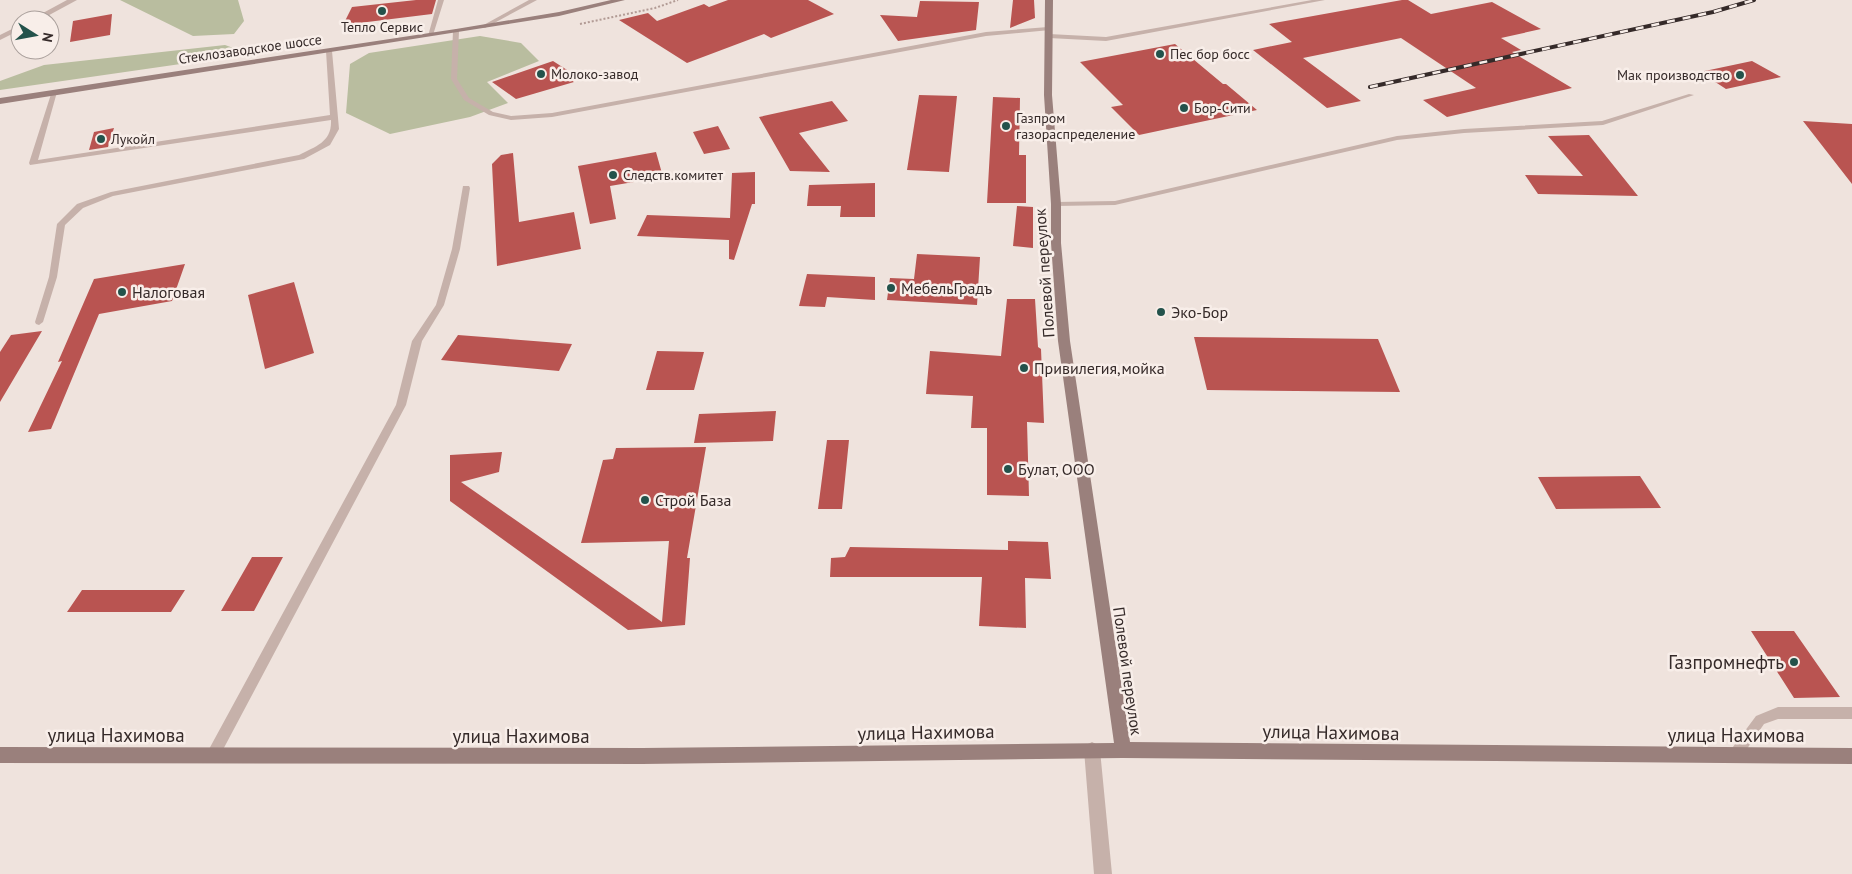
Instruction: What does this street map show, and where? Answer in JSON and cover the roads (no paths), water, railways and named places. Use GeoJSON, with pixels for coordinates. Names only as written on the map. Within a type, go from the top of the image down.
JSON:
{"type":"FeatureCollection","features":[{"type":"Feature","properties":{"kind":"main road","name":"Стеклозаводское шоссе"},"geometry":{"type":"LineString","coordinates":[[0,100],[483,27],[621,0]]}},
{"type":"Feature","properties":{"kind":"main road","name":"Полевой переулок"},"geometry":{"type":"LineString","coordinates":[[1048,0],[1048,95],[1056,204],[1056,243],[1064,341],[1123,750]]}},
{"type":"Feature","properties":{"kind":"main road","name":"улица Нахимова"},"geometry":{"type":"LineString","coordinates":[[0,755],[642,756],[1123,750],[1852,756]]}},
{"type":"Feature","properties":{"kind":"street"},"geometry":{"type":"LineString","coordinates":[[54,10],[73,0]]}},
{"type":"Feature","properties":{"kind":"street"},"geometry":{"type":"LineString","coordinates":[[1092,750],[1103,874]]}},
{"type":"Feature","properties":{"kind":"lane"},"geometry":{"type":"LineString","coordinates":[[430,35],[441,0]]}},
{"type":"Feature","properties":{"kind":"lane"},"geometry":{"type":"LineString","coordinates":[[483,27],[534,0]]}},
{"type":"Feature","properties":{"kind":"lane"},"geometry":{"type":"LineString","coordinates":[[456,31],[454,78],[466,99],[491,114],[511,118],[552,115],[986,34],[1048,32],[1106,39],[1322,0]]}},
{"type":"Feature","properties":{"kind":"lane"},"geometry":{"type":"LineString","coordinates":[[39,322],[53,278],[61,224],[80,206],[111,194],[301,157],[327,143],[335,129],[329,51]]}},
{"type":"Feature","properties":{"kind":"lane"},"geometry":{"type":"LineString","coordinates":[[54,92],[33,163],[334,117]]}},
{"type":"Feature","properties":{"kind":"lane"},"geometry":{"type":"LineString","coordinates":[[1056,204],[1115,203],[1397,138],[1464,131],[1603,123],[1691,96]]}},
{"type":"Feature","properties":{"kind":"lane"},"geometry":{"type":"LineString","coordinates":[[213,755],[401,405],[417,341],[440,305],[456,249],[466,188]]}},
{"type":"Feature","properties":{"kind":"lane"},"geometry":{"type":"LineString","coordinates":[[1735,755],[1760,720],[1778,713],[1852,713]]}},
{"type":"Feature","properties":{"kind":"railway"},"geometry":{"type":"LineString","coordinates":[[1370,87],[1713,12],[1754,0]]}},
{"type":"Feature","properties":{"kind":"place","name":"Тепло Сервис"},"geometry":{"type":"Point","coordinates":[382,11]}},
{"type":"Feature","properties":{"kind":"place","name":"Пес бор босс"},"geometry":{"type":"Point","coordinates":[1160,54]}},
{"type":"Feature","properties":{"kind":"place","name":"Молоко-завод"},"geometry":{"type":"Point","coordinates":[541,74]}},
{"type":"Feature","properties":{"kind":"place","name":"Мак производство"},"geometry":{"type":"Point","coordinates":[1740,75]}},
{"type":"Feature","properties":{"kind":"place","name":"Бор-Сити"},"geometry":{"type":"Point","coordinates":[1184,108]}},
{"type":"Feature","properties":{"kind":"place","name":"Газпром газораспределение"},"geometry":{"type":"Point","coordinates":[1006,126]}},
{"type":"Feature","properties":{"kind":"place","name":"Лукойл"},"geometry":{"type":"Point","coordinates":[101,139]}},
{"type":"Feature","properties":{"kind":"place","name":"Следств.комитет"},"geometry":{"type":"Point","coordinates":[613,175]}},
{"type":"Feature","properties":{"kind":"place","name":"МебельГрадъ"},"geometry":{"type":"Point","coordinates":[891,288]}},
{"type":"Feature","properties":{"kind":"place","name":"Налоговая"},"geometry":{"type":"Point","coordinates":[122,292]}},
{"type":"Feature","properties":{"kind":"place","name":"Эко-Бор"},"geometry":{"type":"Point","coordinates":[1161,312]}},
{"type":"Feature","properties":{"kind":"place","name":"Привилегия,мойка"},"geometry":{"type":"Point","coordinates":[1024,368]}},
{"type":"Feature","properties":{"kind":"place","name":"Булат, ООО"},"geometry":{"type":"Point","coordinates":[1008,469]}},
{"type":"Feature","properties":{"kind":"place","name":"Строй База"},"geometry":{"type":"Point","coordinates":[645,500]}},
{"type":"Feature","properties":{"kind":"place","name":"Газпромнефть"},"geometry":{"type":"Point","coordinates":[1794,662]}}]}
